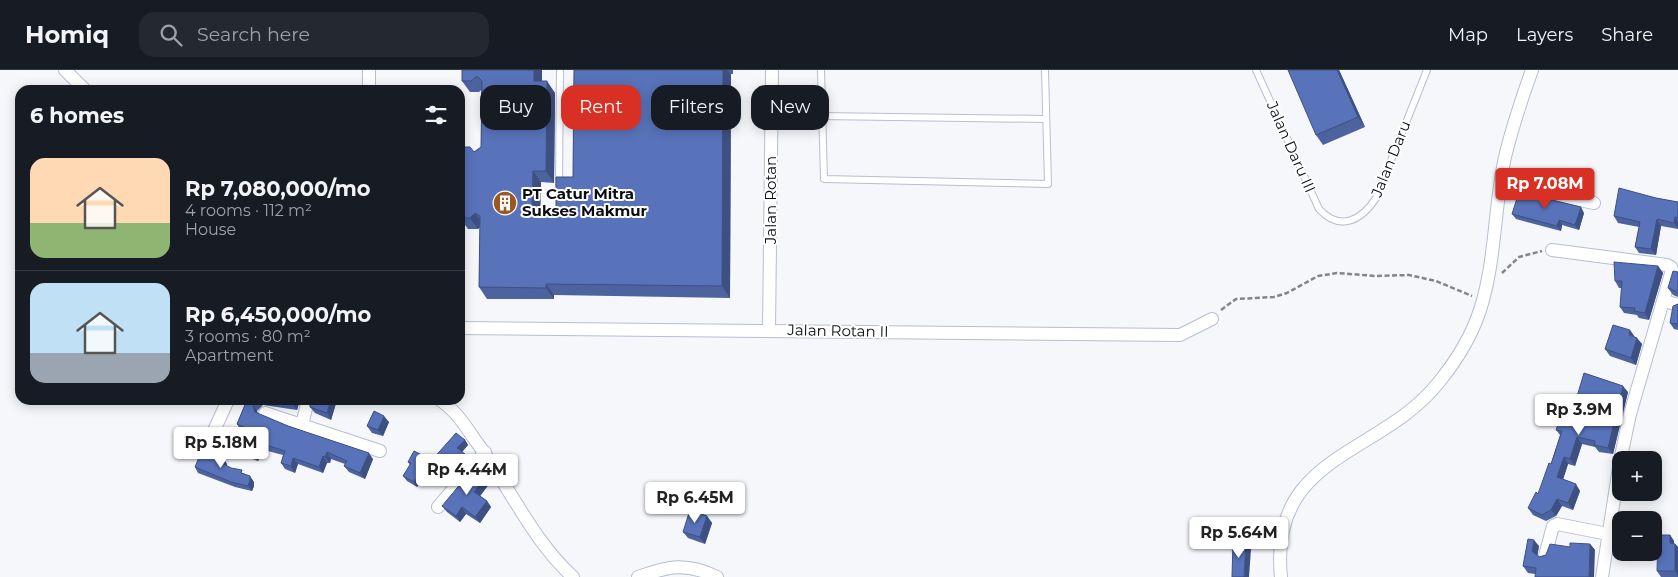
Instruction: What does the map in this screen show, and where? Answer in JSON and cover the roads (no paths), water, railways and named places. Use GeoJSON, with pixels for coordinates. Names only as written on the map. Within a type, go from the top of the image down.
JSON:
{"type":"FeatureCollection","features":[{"type":"Feature","properties":{"kind":"street"},"geometry":{"type":"LineString","coordinates":[[65,70],[80,85]]}},
{"type":"Feature","properties":{"kind":"street"},"geometry":{"type":"LineString","coordinates":[[369,70],[369,85]]}},
{"type":"Feature","properties":{"kind":"street","name":"Jalan Rotan"},"geometry":{"type":"LineString","coordinates":[[770,330],[772,70]]}},
{"type":"Feature","properties":{"kind":"street"},"geometry":{"type":"LineString","coordinates":[[1281,577],[1280,563],[1284,527],[1300,491],[1331,461],[1400,420],[1425,399],[1454,362],[1476,321],[1485,291],[1506,157],[1532,70]]}},
{"type":"Feature","properties":{"kind":"street"},"geometry":{"type":"LineString","coordinates":[[1501,184],[1594,202]]}},
{"type":"Feature","properties":{"kind":"street"},"geometry":{"type":"LineString","coordinates":[[1552,250],[1667,265],[1671,266],[1672,270],[1630,414],[1602,577]]}},
{"type":"Feature","properties":{"kind":"street"},"geometry":{"type":"LineString","coordinates":[[1664,302],[1678,305]]}},
{"type":"Feature","properties":{"kind":"street","name":"Jalan Rotan II"},"geometry":{"type":"LineString","coordinates":[[465,328],[1180,335],[1212,319]]}},
{"type":"Feature","properties":{"kind":"street"},"geometry":{"type":"LineString","coordinates":[[211,437],[226,405]]}},
{"type":"Feature","properties":{"kind":"street"},"geometry":{"type":"LineString","coordinates":[[302,425],[307,405]]}},
{"type":"Feature","properties":{"kind":"street"},"geometry":{"type":"LineString","coordinates":[[446,405],[455,412],[485,452],[531,526],[556,560],[573,577]]}},
{"type":"Feature","properties":{"kind":"street"},"geometry":{"type":"LineString","coordinates":[[265,413],[380,451]]}},
{"type":"Feature","properties":{"kind":"street"},"geometry":{"type":"LineString","coordinates":[[438,507],[485,452]]}},
{"type":"Feature","properties":{"kind":"street"},"geometry":{"type":"LineString","coordinates":[[1545,556],[1553,526],[1557,524],[1608,534]]}},
{"type":"Feature","properties":{"kind":"street"},"geometry":{"type":"LineString","coordinates":[[638,577],[663,569],[683,566],[717,577]]}},
{"type":"Feature","properties":{"kind":"lane"},"geometry":{"type":"LineString","coordinates":[[559,193],[560,70]]}},
{"type":"Feature","properties":{"kind":"lane"},"geometry":{"type":"LineString","coordinates":[[820,70],[820,85]]}},
{"type":"Feature","properties":{"kind":"lane"},"geometry":{"type":"LineString","coordinates":[[822,130],[824,179],[1048,184],[1044,70]]}},
{"type":"Feature","properties":{"kind":"lane","name":"Jalan Daru III"},"geometry":{"type":"LineString","coordinates":[[1256,70],[1319,209],[1332,220]]}},
{"type":"Feature","properties":{"kind":"lane","name":"Jalan Daru"},"geometry":{"type":"LineString","coordinates":[[1332,220],[1356,220],[1364,215],[1376,198],[1427,70]]}},
{"type":"Feature","properties":{"kind":"lane"},"geometry":{"type":"LineString","coordinates":[[829,116],[1045,119]]}},
{"type":"Feature","properties":{"kind":"place","name":"PT Catur Mitra Sukses Makmur"},"geometry":{"type":"Point","coordinates":[505,203]}}]}
